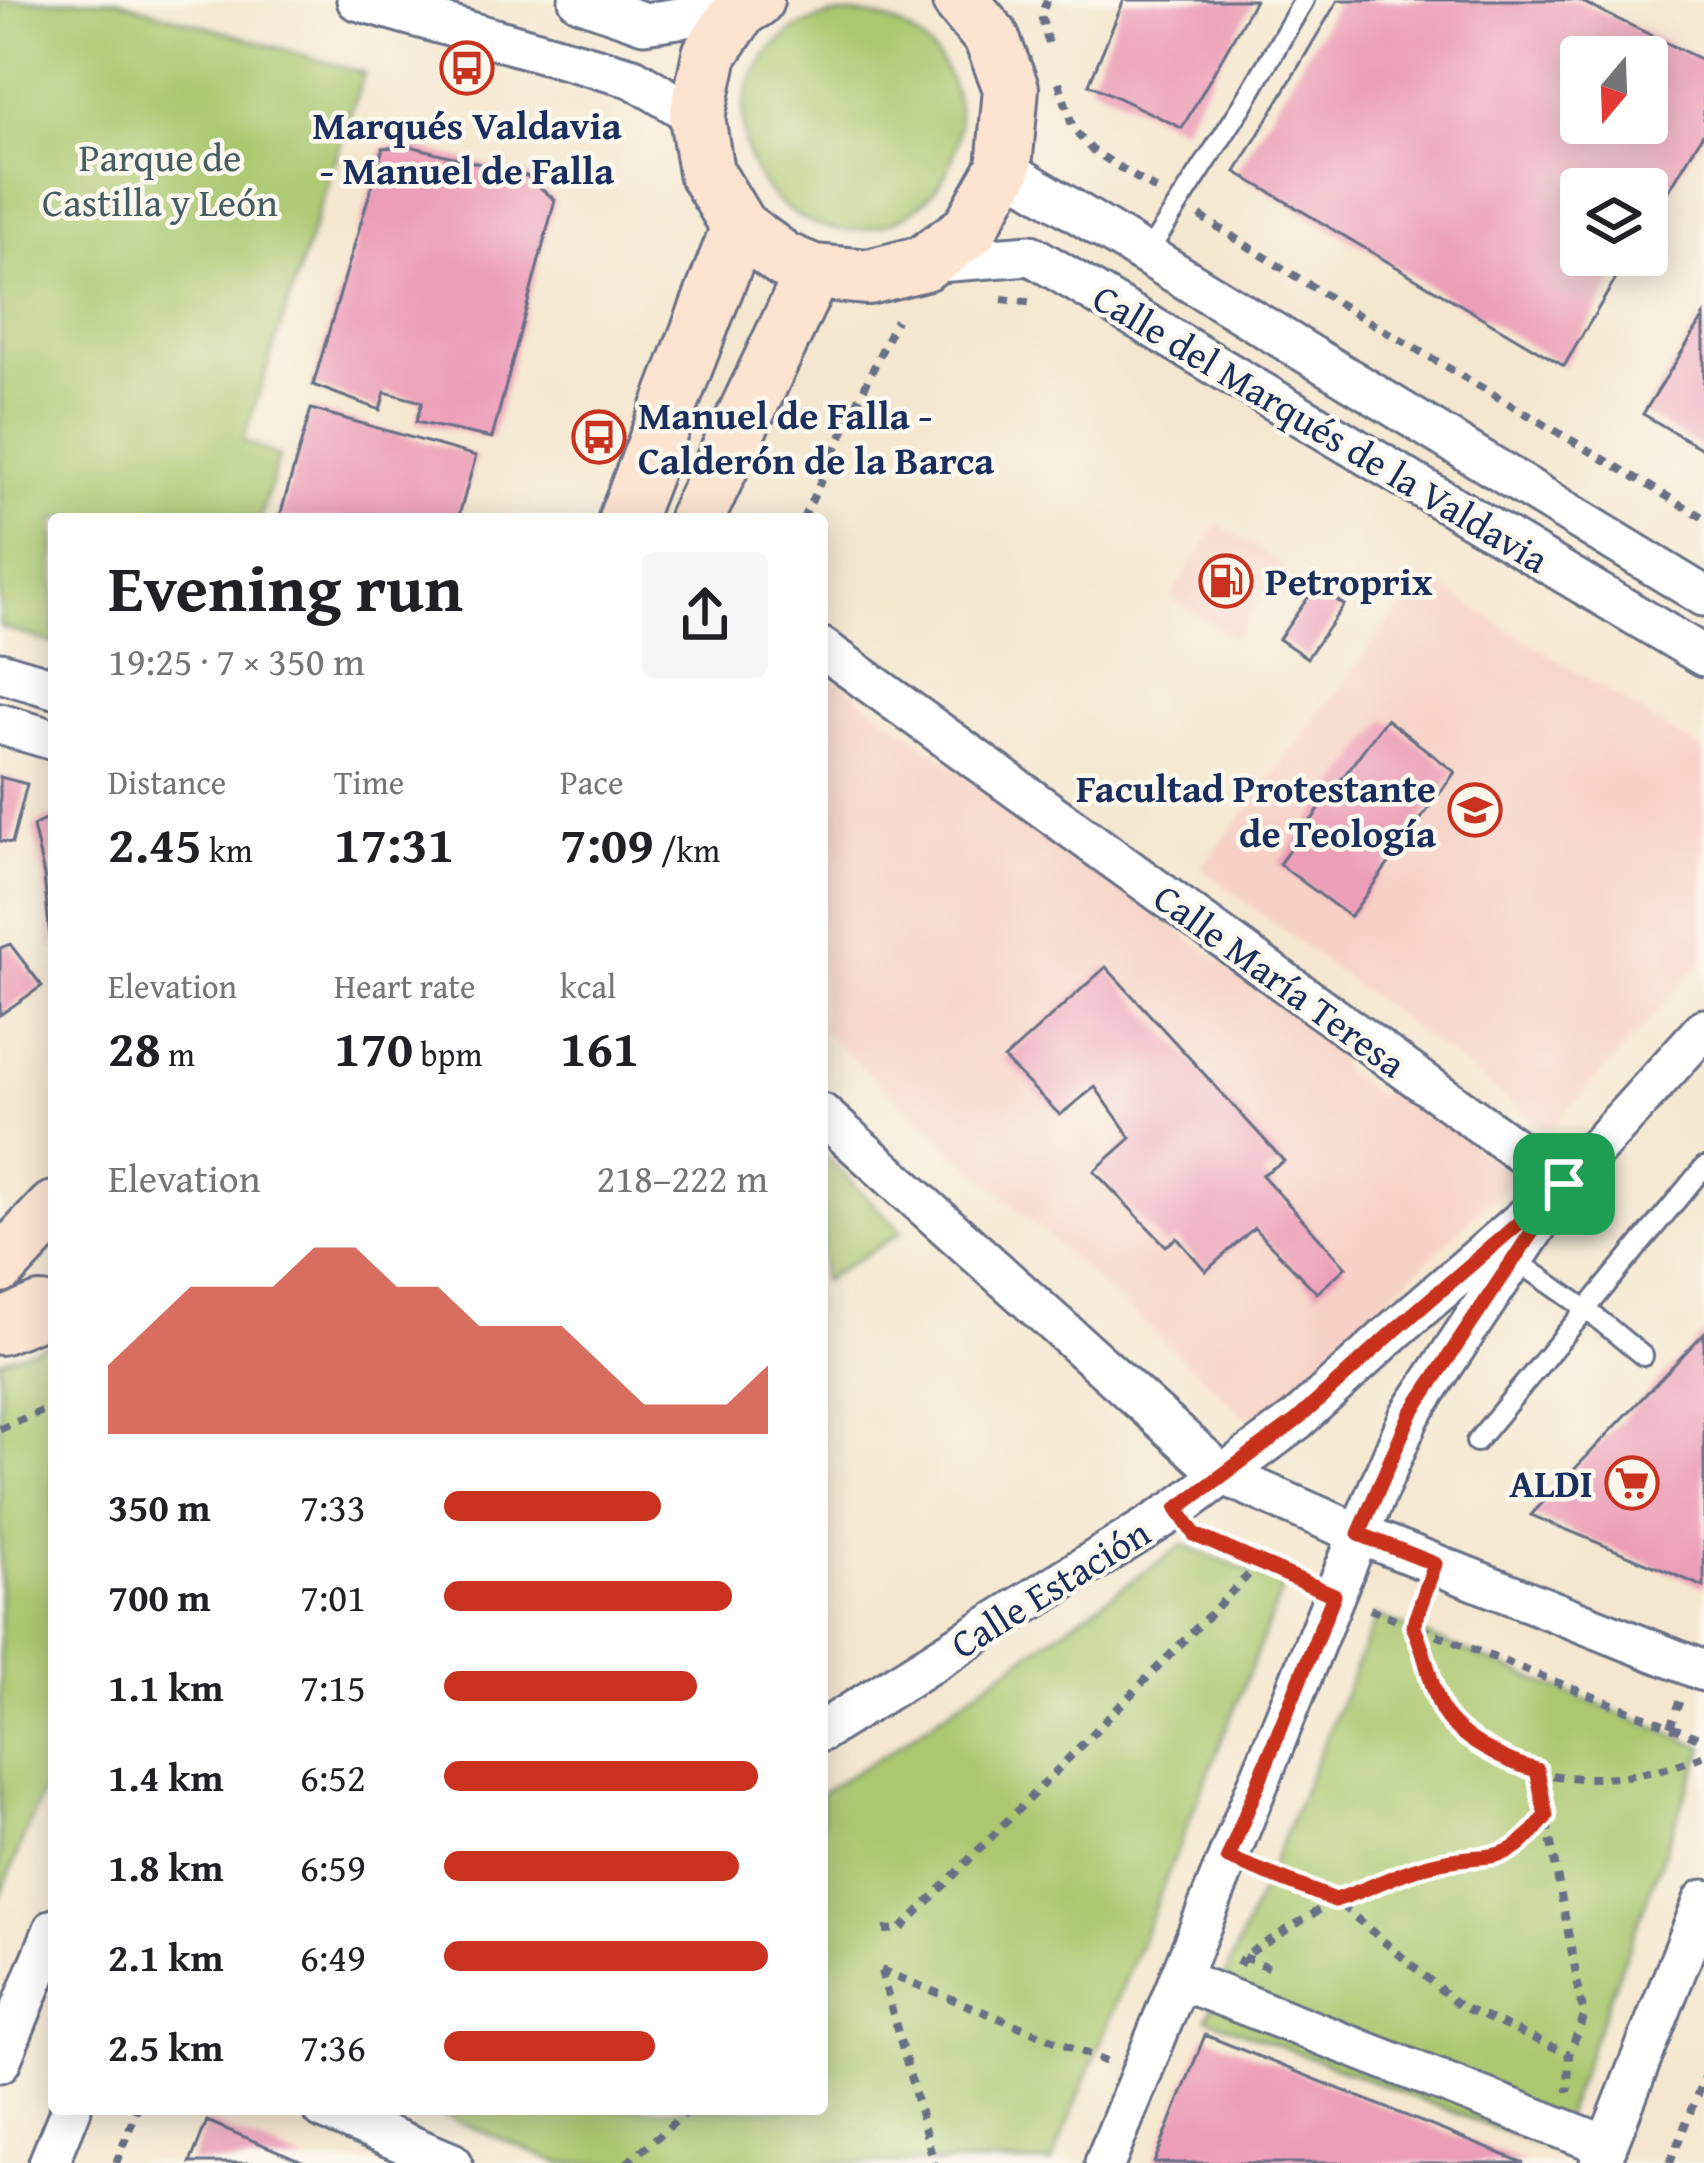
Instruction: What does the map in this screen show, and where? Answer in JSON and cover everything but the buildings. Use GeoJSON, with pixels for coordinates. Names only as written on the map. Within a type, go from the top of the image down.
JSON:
{"type":"FeatureCollection","features":[{"type":"Feature","properties":{"kind":"main road"},"geometry":{"type":"LineString","coordinates":[[749,5],[710,54],[697,117],[706,172],[740,227],[784,260],[813,272],[918,288],[969,230],[1004,168],[1011,88],[991,37],[960,0]]}},
{"type":"Feature","properties":{"kind":"main road"},"geometry":{"type":"LineString","coordinates":[[628,513],[740,227]]}},
{"type":"Feature","properties":{"kind":"main road"},"geometry":{"type":"LineString","coordinates":[[699,513],[813,272]]}},
{"type":"Feature","properties":{"kind":"main road"},"geometry":{"type":"LineString","coordinates":[[0,1266],[48,1215]]}},
{"type":"Feature","properties":{"kind":"main road"},"geometry":{"type":"LineString","coordinates":[[0,1327],[48,1312]]}},
{"type":"Feature","properties":{"kind":"street"},"geometry":{"type":"LineString","coordinates":[[357,0],[633,78],[697,117]]}},
{"type":"Feature","properties":{"kind":"street"},"geometry":{"type":"LineString","coordinates":[[579,0],[644,23],[749,5]]}},
{"type":"Feature","properties":{"kind":"street","name":"Calle del Marqués de la Valdavia"},"geometry":{"type":"LineString","coordinates":[[1004,168],[1704,596]]}},
{"type":"Feature","properties":{"kind":"street","name":"Calle del Marqués de la Valdavia"},"geometry":{"type":"LineString","coordinates":[[918,288],[1031,255],[1704,656]]}},
{"type":"Feature","properties":{"kind":"street","name":"Calle María Teresa"},"geometry":{"type":"LineString","coordinates":[[828,652],[1564,1184]]}},
{"type":"Feature","properties":{"kind":"street"},"geometry":{"type":"LineString","coordinates":[[0,672],[48,686]]}},
{"type":"Feature","properties":{"kind":"street"},"geometry":{"type":"LineString","coordinates":[[0,724],[48,738]]}},
{"type":"Feature","properties":{"kind":"street"},"geometry":{"type":"LineString","coordinates":[[1105,2163],[1410,1415],[1564,1184],[1704,1029]]}},
{"type":"Feature","properties":{"kind":"street"},"geometry":{"type":"LineString","coordinates":[[828,1119],[1222,1474],[1359,1534],[1704,1670]]}},
{"type":"Feature","properties":{"kind":"street","name":"Calle Estación"},"geometry":{"type":"LineString","coordinates":[[828,1727],[1177,1509],[1297,1420],[1564,1184]]}},
{"type":"Feature","properties":{"kind":"street"},"geometry":{"type":"LineString","coordinates":[[1179,1979],[1604,2155],[1704,1900]]}},
{"type":"Feature","properties":{"kind":"street"},"geometry":{"type":"LineString","coordinates":[[0,2062],[48,1944]]}},
{"type":"Feature","properties":{"kind":"street"},"geometry":{"type":"LineString","coordinates":[[50,2163],[68,2115]]}},
{"type":"Feature","properties":{"kind":"street"},"geometry":{"type":"LineString","coordinates":[[337,2115],[452,2163]]}},
{"type":"Feature","properties":{"kind":"lane"},"geometry":{"type":"LineString","coordinates":[[1146,255],[1304,0]]}},
{"type":"Feature","properties":{"kind":"lane"},"geometry":{"type":"LineString","coordinates":[[1476,1442],[1704,1167]]}},
{"type":"Feature","properties":{"kind":"lane"},"geometry":{"type":"LineString","coordinates":[[1516,1260],[1643,1356]]}},
{"type":"Feature","properties":{"kind":"path"},"geometry":{"type":"LineString","coordinates":[[1095,224],[1126,171]]}},
{"type":"Feature","properties":{"kind":"path"},"geometry":{"type":"LineString","coordinates":[[986,296],[1047,305],[1065,275]]}},
{"type":"Feature","properties":{"kind":"path"},"geometry":{"type":"LineString","coordinates":[[806,513],[895,320],[918,288]]}},
{"type":"Feature","properties":{"kind":"path"},"geometry":{"type":"LineString","coordinates":[[1341,305],[1704,518]]}},
{"type":"Feature","properties":{"kind":"path"},"geometry":{"type":"LineString","coordinates":[[0,1429],[48,1409]]}},
{"type":"Feature","properties":{"kind":"path"},"geometry":{"type":"LineString","coordinates":[[1177,1509],[1195,1535],[1334,1595],[1704,1740]]}},
{"type":"Feature","properties":{"kind":"path"},"geometry":{"type":"LineString","coordinates":[[884,1930],[901,1929],[1260,1563]]}},
{"type":"Feature","properties":{"kind":"path"},"geometry":{"type":"LineString","coordinates":[[1435,1564],[1413,1626],[1442,1709],[1454,1726],[1510,1763],[1565,1778],[1629,1775],[1704,1755]]}},
{"type":"Feature","properties":{"kind":"path"},"geometry":{"type":"LineString","coordinates":[[1537,1770],[1584,2016],[1569,2054],[1568,2091]]}},
{"type":"Feature","properties":{"kind":"path"},"geometry":{"type":"LineString","coordinates":[[1243,1957],[1335,1900],[1441,1862],[1502,1855],[1526,1842],[1546,1816]]}},
{"type":"Feature","properties":{"kind":"path"},"geometry":{"type":"LineString","coordinates":[[1228,1858],[1335,1900],[1460,2006],[1569,2054]]}},
{"type":"Feature","properties":{"kind":"path"},"geometry":{"type":"LineString","coordinates":[[934,2163],[881,1970],[1140,2076]]}},
{"type":"Feature","properties":{"kind":"path"},"geometry":{"type":"LineString","coordinates":[[1670,2163],[1704,2077]]}},
{"type":"Feature","properties":{"kind":"path"},"geometry":{"type":"LineString","coordinates":[[116,2163],[135,2115]]}},
{"type":"Feature","properties":{"kind":"path"},"geometry":{"type":"LineString","coordinates":[[627,2163],[683,2115]]}},
{"type":"Feature","properties":{"kind":"shaded area","name":"Petroprix"},"geometry":{"type":"Polygon","coordinates":[[[1218,523],[1283,565],[1235,639],[1170,597],[1218,523]]]}},
{"type":"Feature","properties":{"kind":"shaded area","name":"Facultad Protestante de Teología"},"geometry":{"type":"Polygon","coordinates":[[[1425,577],[1704,752],[1704,959],[1549,1131],[1201,868],[1425,577]]]}},
{"type":"Feature","properties":{"kind":"shaded area"},"geometry":{"type":"Polygon","coordinates":[[[828,674],[1338,1048],[1340,1068],[1377,1097],[1390,1087],[1516,1175],[1256,1425],[828,1036],[828,674]]]}},
{"type":"Feature","properties":{"kind":"green space","name":"Parque de Castilla y León"},"geometry":{"type":"Polygon","coordinates":[[[0,0],[117,0],[364,73],[243,441],[279,456],[262,513],[48,513],[48,642],[0,627],[0,0]]]}},
{"type":"Feature","properties":{"kind":"green space"},"geometry":{"type":"Polygon","coordinates":[[[851,14],[892,23],[927,46],[950,81],[959,122],[950,163],[927,198],[892,221],[851,230],[810,221],[775,198],[752,163],[743,122],[752,81],[775,46],[810,23],[851,14]]]}},
{"type":"Feature","properties":{"kind":"green space"},"geometry":{"type":"Polygon","coordinates":[[[828,1159],[902,1232],[828,1277],[828,1159]]]}},
{"type":"Feature","properties":{"kind":"green space"},"geometry":{"type":"Polygon","coordinates":[[[48,1344],[48,1775],[0,1898],[0,1360],[48,1344]]]}},
{"type":"Feature","properties":{"kind":"green space"},"geometry":{"type":"Polygon","coordinates":[[[1183,1545],[1284,1585],[1052,2163],[560,2163],[443,2115],[828,2115],[828,1788],[893,1749],[1183,1545]]]}},
{"type":"Feature","properties":{"kind":"green space"},"geometry":{"type":"Polygon","coordinates":[[[1377,1616],[1704,1747],[1552,2150],[1207,2018],[1377,1616]]]}},
{"type":"Feature","properties":{"kind":"place","name":"Marqués Valdavia - Manuel de Falla"},"geometry":{"type":"Point","coordinates":[467,68]}},
{"type":"Feature","properties":{"kind":"place","name":"Manuel de Falla - Calderón de la Barca"},"geometry":{"type":"Point","coordinates":[599,437]}},
{"type":"Feature","properties":{"kind":"place","name":"Petroprix"},"geometry":{"type":"Point","coordinates":[1226,581]}},
{"type":"Feature","properties":{"kind":"place","name":"Facultad Protestante de Teología"},"geometry":{"type":"Point","coordinates":[1475,810]}},
{"type":"Feature","properties":{"kind":"place","name":"ALDI"},"geometry":{"type":"Point","coordinates":[1632,1483]}},
{"type":"Feature","properties":{"kind":"route"},"geometry":{"type":"LineString","coordinates":[[1564,1184],[1410,1415],[1359,1534],[1435,1564],[1413,1626],[1442,1709],[1454,1726],[1510,1763],[1537,1770],[1546,1816],[1526,1842],[1502,1855],[1441,1862],[1335,1900],[1228,1858],[1334,1595],[1195,1535],[1177,1509],[1297,1420],[1564,1184]]}}]}
